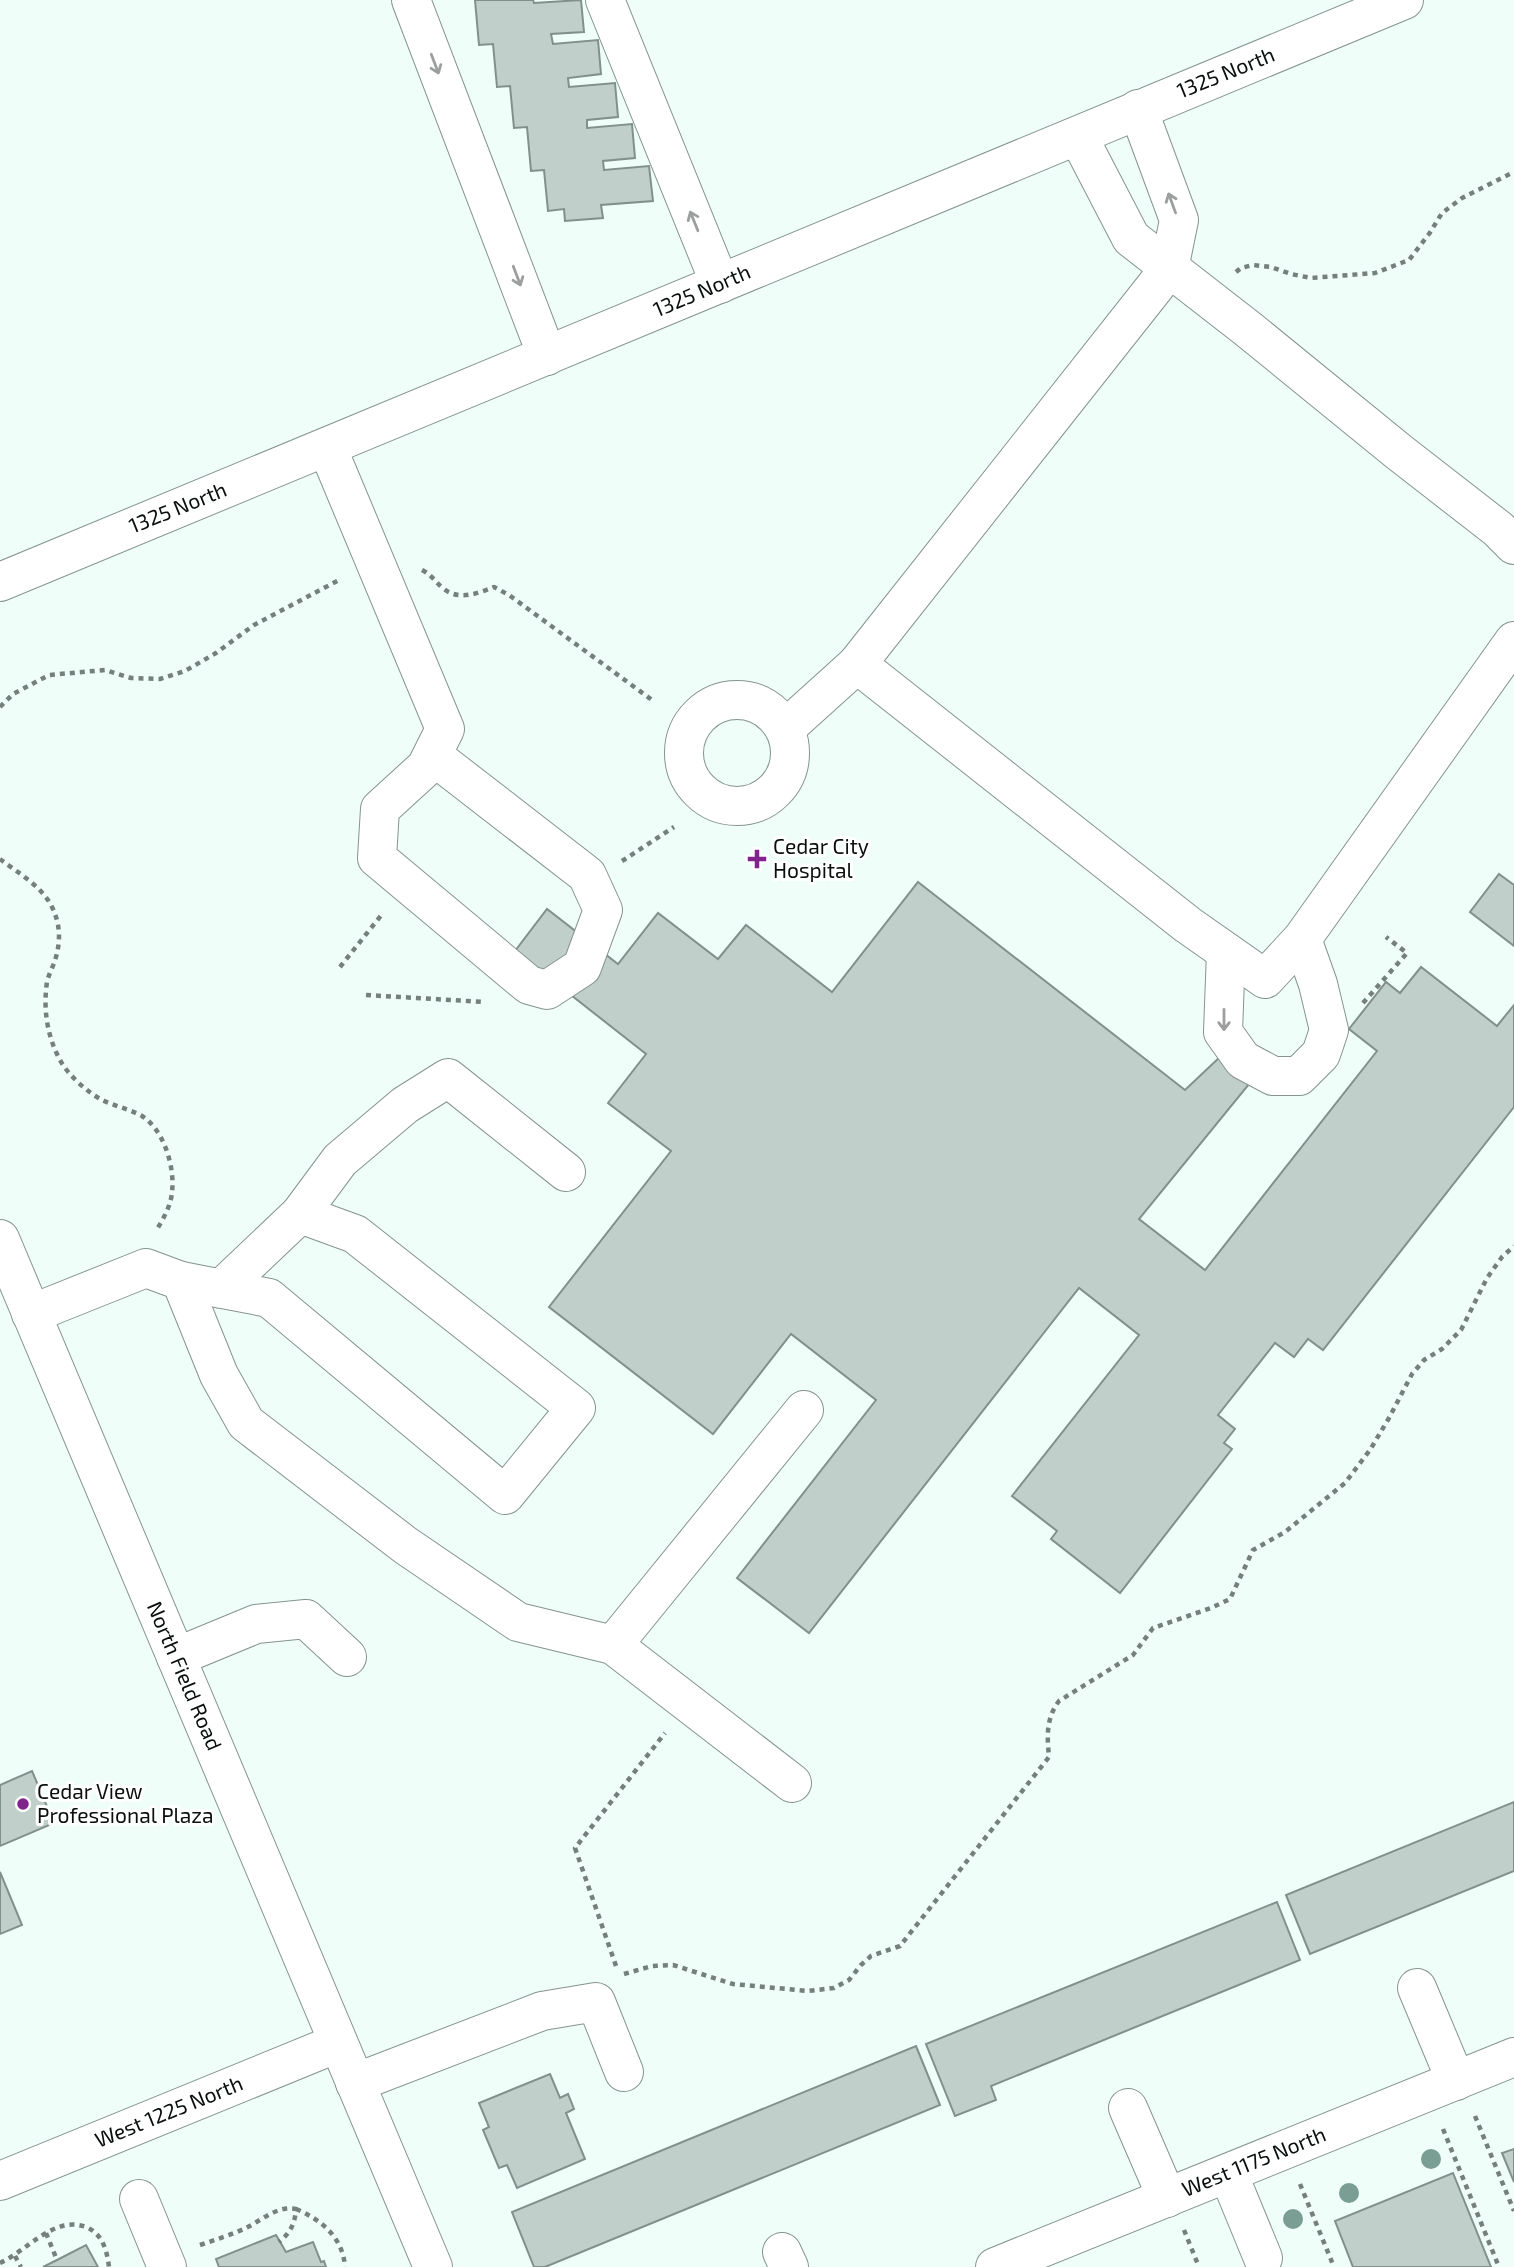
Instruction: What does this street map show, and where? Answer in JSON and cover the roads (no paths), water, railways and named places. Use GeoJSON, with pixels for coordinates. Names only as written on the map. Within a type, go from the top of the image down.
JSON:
{"type":"FeatureCollection","features":[{"type":"Feature","properties":{"kind":"street"},"geometry":{"type":"LineString","coordinates":[[411,0],[547,356]]}},
{"type":"Feature","properties":{"kind":"street"},"geometry":{"type":"LineString","coordinates":[[605,0],[720,284]]}},
{"type":"Feature","properties":{"kind":"street","name":"1325 North"},"geometry":{"type":"LineString","coordinates":[[0,582],[1404,0]]}},
{"type":"Feature","properties":{"kind":"street"},"geometry":{"type":"LineString","coordinates":[[785,729],[857,664],[1169,269],[1179,220],[1138,109]]}},
{"type":"Feature","properties":{"kind":"street"},"geometry":{"type":"LineString","coordinates":[[1078,136],[1130,238],[1248,329],[1498,529],[1514,545]]}},
{"type":"Feature","properties":{"kind":"street"},"geometry":{"type":"LineString","coordinates":[[327,447],[445,729],[432,755],[426,767],[380,809],[377,858],[530,985],[547,990],[582,967],[603,910],[587,875],[432,755]]}},
{"type":"Feature","properties":{"kind":"street"},"geometry":{"type":"LineString","coordinates":[[857,664],[1226,952],[1265,979],[1301,939],[1514,641]]}},
{"type":"Feature","properties":{"kind":"street"},"geometry":{"type":"LineString","coordinates":[[1226,952],[1223,1032],[1243,1060],[1273,1076],[1299,1076],[1321,1054],[1329,1030],[1318,985],[1301,939]]}},
{"type":"Feature","properties":{"kind":"street"},"geometry":{"type":"LineString","coordinates":[[220,1289],[300,1213],[340,1160],[405,1105],[448,1078],[566,1172]]}},
{"type":"Feature","properties":{"kind":"street"},"geometry":{"type":"LineString","coordinates":[[31,1314],[146,1268],[181,1281],[269,1298],[505,1494],[576,1408],[355,1234],[300,1213]]}},
{"type":"Feature","properties":{"kind":"street","name":"North Field Road"},"geometry":{"type":"LineString","coordinates":[[0,1239],[433,2267]]}},
{"type":"Feature","properties":{"kind":"street"},"geometry":{"type":"LineString","coordinates":[[181,1281],[219,1376],[246,1423],[405,1545],[518,1622],[612,1645],[792,1783]]}},
{"type":"Feature","properties":{"kind":"street"},"geometry":{"type":"LineString","coordinates":[[612,1645],[804,1409]]}},
{"type":"Feature","properties":{"kind":"street"},"geometry":{"type":"LineString","coordinates":[[176,1657],[256,1624],[306,1619],[346,1657]]}},
{"type":"Feature","properties":{"kind":"street"},"geometry":{"type":"LineString","coordinates":[[1417,1988],[1464,2096]]}},
{"type":"Feature","properties":{"kind":"street"},"geometry":{"type":"LineString","coordinates":[[355,2083],[542,2011],[596,2003],[624,2073]]}},
{"type":"Feature","properties":{"kind":"street","name":"West 1225 North"},"geometry":{"type":"LineString","coordinates":[[0,2181],[338,2043]]}},
{"type":"Feature","properties":{"kind":"street","name":"West 1175 North"},"geometry":{"type":"LineString","coordinates":[[995,2267],[1175,2213],[1228,2173],[1464,2096],[1514,2057]]}},
{"type":"Feature","properties":{"kind":"street"},"geometry":{"type":"LineString","coordinates":[[1128,2108],[1175,2213]]}},
{"type":"Feature","properties":{"kind":"street"},"geometry":{"type":"LineString","coordinates":[[1228,2173],[1263,2258]]}},
{"type":"Feature","properties":{"kind":"street"},"geometry":{"type":"LineString","coordinates":[[139,2199],[165,2262]]}},
{"type":"Feature","properties":{"kind":"place","name":"Cedar City Hospital"},"geometry":{"type":"Point","coordinates":[757,859]}},
{"type":"Feature","properties":{"kind":"place","name":"Cedar View Professional Plaza"},"geometry":{"type":"Point","coordinates":[23,1804]}}]}
